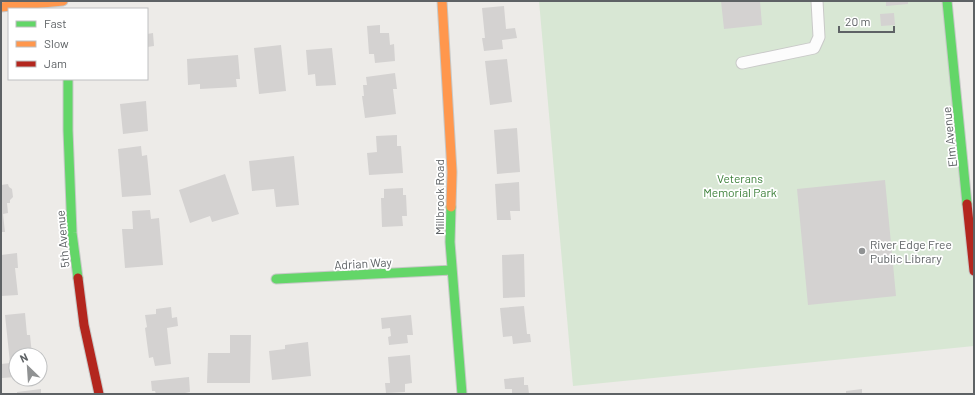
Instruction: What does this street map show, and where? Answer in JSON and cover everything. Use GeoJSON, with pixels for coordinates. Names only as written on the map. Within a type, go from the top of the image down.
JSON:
{"type":"FeatureCollection","features":[{"type":"Feature","properties":{"kind":"street"},"geometry":{"type":"LineString","coordinates":[[1,7],[62,1]]}},
{"type":"Feature","properties":{"kind":"street","name":"Millbrook Road"},"geometry":{"type":"LineString","coordinates":[[442,1],[452,172],[450,242],[462,394]]}},
{"type":"Feature","properties":{"kind":"street","name":"Elm Avenue"},"geometry":{"type":"LineString","coordinates":[[947,1],[974,271]]}},
{"type":"Feature","properties":{"kind":"street","name":"5th Avenue"},"geometry":{"type":"LineString","coordinates":[[68,80],[68,130],[72,233],[84,325],[98,394]]}},
{"type":"Feature","properties":{"kind":"street","name":"Adrian Way"},"geometry":{"type":"LineString","coordinates":[[276,279],[452,270]]}},
{"type":"Feature","properties":{"kind":"lane"},"geometry":{"type":"LineString","coordinates":[[742,63],[814,48],[819,37],[817,1]]}},
{"type":"Feature","properties":{"kind":"green space","name":"Veterans Memorial Park"},"geometry":{"type":"Polygon","coordinates":[[[539,1],[945,1],[974,283],[974,346],[573,386],[539,1]]]}},
{"type":"Feature","properties":{"kind":"building"},"geometry":{"type":"Polygon","coordinates":[[[721,1],[760,1],[762,25],[724,29],[721,1]]]}},
{"type":"Feature","properties":{"kind":"building"},"geometry":{"type":"Polygon","coordinates":[[[886,1],[908,1],[908,4],[886,6],[886,1]]]}},
{"type":"Feature","properties":{"kind":"building"},"geometry":{"type":"Polygon","coordinates":[[[504,6],[506,29],[515,28],[517,38],[502,40],[503,49],[484,51],[482,38],[485,38],[482,8],[504,6]]]}},
{"type":"Feature","properties":{"kind":"building"},"geometry":{"type":"Polygon","coordinates":[[[894,13],[895,25],[881,26],[880,14],[894,13]]]}},
{"type":"Feature","properties":{"kind":"building"},"geometry":{"type":"Polygon","coordinates":[[[380,25],[380,33],[389,33],[390,45],[394,44],[395,61],[375,63],[374,54],[369,54],[367,26],[380,25]]]}},
{"type":"Feature","properties":{"kind":"building"},"geometry":{"type":"Polygon","coordinates":[[[153,33],[154,46],[148,47],[148,34],[153,33]]]}},
{"type":"Feature","properties":{"kind":"building"},"geometry":{"type":"Polygon","coordinates":[[[281,45],[286,91],[259,94],[254,48],[281,45]]]}},
{"type":"Feature","properties":{"kind":"building"},"geometry":{"type":"Polygon","coordinates":[[[332,48],[336,85],[316,86],[315,74],[308,75],[306,50],[332,48]]]}},
{"type":"Feature","properties":{"kind":"building"},"geometry":{"type":"Polygon","coordinates":[[[238,55],[240,79],[236,79],[237,87],[200,89],[200,84],[188,85],[187,59],[238,55]]]}},
{"type":"Feature","properties":{"kind":"building"},"geometry":{"type":"Polygon","coordinates":[[[507,59],[512,102],[490,105],[485,61],[507,59]]]}},
{"type":"Feature","properties":{"kind":"building"},"geometry":{"type":"Polygon","coordinates":[[[395,73],[397,89],[393,89],[396,114],[365,118],[362,96],[364,96],[363,85],[367,85],[366,77],[395,73]]]}},
{"type":"Feature","properties":{"kind":"building"},"geometry":{"type":"Polygon","coordinates":[[[146,101],[148,131],[123,134],[120,104],[146,101]]]}},
{"type":"Feature","properties":{"kind":"building"},"geometry":{"type":"Polygon","coordinates":[[[517,128],[520,172],[497,174],[494,130],[517,128]]]}},
{"type":"Feature","properties":{"kind":"building"},"geometry":{"type":"Polygon","coordinates":[[[397,135],[397,146],[401,146],[403,173],[369,175],[367,153],[377,152],[376,136],[397,135]]]}},
{"type":"Feature","properties":{"kind":"building"},"geometry":{"type":"Polygon","coordinates":[[[141,146],[142,156],[147,155],[151,195],[122,197],[118,149],[141,146]]]}},
{"type":"Feature","properties":{"kind":"building"},"geometry":{"type":"Polygon","coordinates":[[[294,156],[299,205],[276,207],[274,189],[252,191],[249,161],[294,156]]]}},
{"type":"Feature","properties":{"kind":"building"},"geometry":{"type":"Polygon","coordinates":[[[225,174],[239,214],[212,222],[210,216],[190,223],[179,190],[225,174]]]}},
{"type":"Feature","properties":{"kind":"building"},"geometry":{"type":"Polygon","coordinates":[[[885,180],[896,296],[808,305],[797,189],[885,180]]]}},
{"type":"Feature","properties":{"kind":"building"},"geometry":{"type":"Polygon","coordinates":[[[519,182],[520,211],[510,211],[511,220],[497,220],[495,184],[519,182]]]}},
{"type":"Feature","properties":{"kind":"building"},"geometry":{"type":"Polygon","coordinates":[[[8,184],[12,189],[13,197],[10,200],[10,203],[7,203],[8,213],[3,214],[5,232],[1,232],[1,185],[8,184]]]}},
{"type":"Feature","properties":{"kind":"building"},"geometry":{"type":"Polygon","coordinates":[[[403,188],[403,195],[406,195],[407,216],[402,216],[403,226],[382,227],[381,198],[384,198],[384,189],[403,188]]]}},
{"type":"Feature","properties":{"kind":"building"},"geometry":{"type":"Polygon","coordinates":[[[150,210],[151,219],[159,218],[163,265],[125,268],[122,229],[133,229],[132,211],[150,210]]]}},
{"type":"Feature","properties":{"kind":"building"},"geometry":{"type":"Polygon","coordinates":[[[17,253],[18,268],[15,268],[18,295],[1,296],[1,255],[17,253]]]}},
{"type":"Feature","properties":{"kind":"building"},"geometry":{"type":"Polygon","coordinates":[[[524,254],[525,297],[503,298],[502,255],[524,254]]]}},
{"type":"Feature","properties":{"kind":"building"},"geometry":{"type":"Polygon","coordinates":[[[524,306],[527,334],[530,334],[531,342],[513,344],[512,336],[503,337],[500,308],[524,306]]]}},
{"type":"Feature","properties":{"kind":"building"},"geometry":{"type":"Polygon","coordinates":[[[171,307],[172,318],[177,317],[178,326],[167,328],[171,364],[155,366],[153,357],[149,358],[145,328],[147,327],[145,315],[156,314],[156,309],[171,307]]]}},
{"type":"Feature","properties":{"kind":"building"},"geometry":{"type":"Polygon","coordinates":[[[25,313],[27,335],[30,335],[31,347],[8,347],[5,315],[25,313]]]}},
{"type":"Feature","properties":{"kind":"building"},"geometry":{"type":"Polygon","coordinates":[[[411,315],[413,335],[407,335],[408,343],[389,345],[388,337],[391,336],[390,328],[382,329],[381,318],[411,315]]]}},
{"type":"Feature","properties":{"kind":"building"},"geometry":{"type":"Polygon","coordinates":[[[230,335],[251,335],[250,383],[207,383],[208,353],[230,353],[230,335]]]}},
{"type":"Feature","properties":{"kind":"building"},"geometry":{"type":"Polygon","coordinates":[[[308,342],[311,376],[272,380],[269,351],[285,349],[285,345],[308,342]]]}},
{"type":"Feature","properties":{"kind":"building"},"geometry":{"type":"Polygon","coordinates":[[[410,355],[412,383],[405,384],[405,392],[386,393],[385,383],[390,383],[388,357],[410,355]]]}},
{"type":"Feature","properties":{"kind":"building"},"geometry":{"type":"Polygon","coordinates":[[[8,363],[8,378],[2,378],[1,364],[8,363]]]}},
{"type":"Feature","properties":{"kind":"building"},"geometry":{"type":"Polygon","coordinates":[[[189,377],[190,392],[180,394],[156,394],[155,391],[152,391],[151,381],[189,377]]]}},
{"type":"Feature","properties":{"kind":"building"},"geometry":{"type":"Polygon","coordinates":[[[524,377],[524,385],[528,385],[529,394],[512,394],[512,389],[505,389],[504,379],[524,377]]]}},
{"type":"Feature","properties":{"kind":"building"},"geometry":{"type":"Polygon","coordinates":[[[41,389],[41,394],[17,394],[17,392],[41,389]]]}},
{"type":"Feature","properties":{"kind":"building"},"geometry":{"type":"Polygon","coordinates":[[[862,389],[862,394],[846,394],[846,391],[862,389]]]}},
{"type":"Feature","properties":{"kind":"traffic: fast"},"geometry":{"type":"LineString","coordinates":[[947,1],[967,204]]}},
{"type":"Feature","properties":{"kind":"traffic: fast"},"geometry":{"type":"LineString","coordinates":[[68,80],[68,130],[72,233],[78,278]]}},
{"type":"Feature","properties":{"kind":"traffic: fast"},"geometry":{"type":"LineString","coordinates":[[451,207],[450,242],[462,394]]}},
{"type":"Feature","properties":{"kind":"traffic: fast"},"geometry":{"type":"LineString","coordinates":[[276,279],[452,270]]}},
{"type":"Feature","properties":{"kind":"traffic: slow"},"geometry":{"type":"LineString","coordinates":[[1,7],[63,1]]}},
{"type":"Feature","properties":{"kind":"traffic: slow"},"geometry":{"type":"LineString","coordinates":[[442,1],[452,172],[451,207]]}},
{"type":"Feature","properties":{"kind":"traffic: jam"},"geometry":{"type":"LineString","coordinates":[[967,204],[974,271]]}},
{"type":"Feature","properties":{"kind":"traffic: jam"},"geometry":{"type":"LineString","coordinates":[[78,278],[84,325],[99,394]]}},
{"type":"Feature","properties":{"kind":"place","name":"River Edge Free Public Library"},"geometry":{"type":"Point","coordinates":[862,251]}}]}
